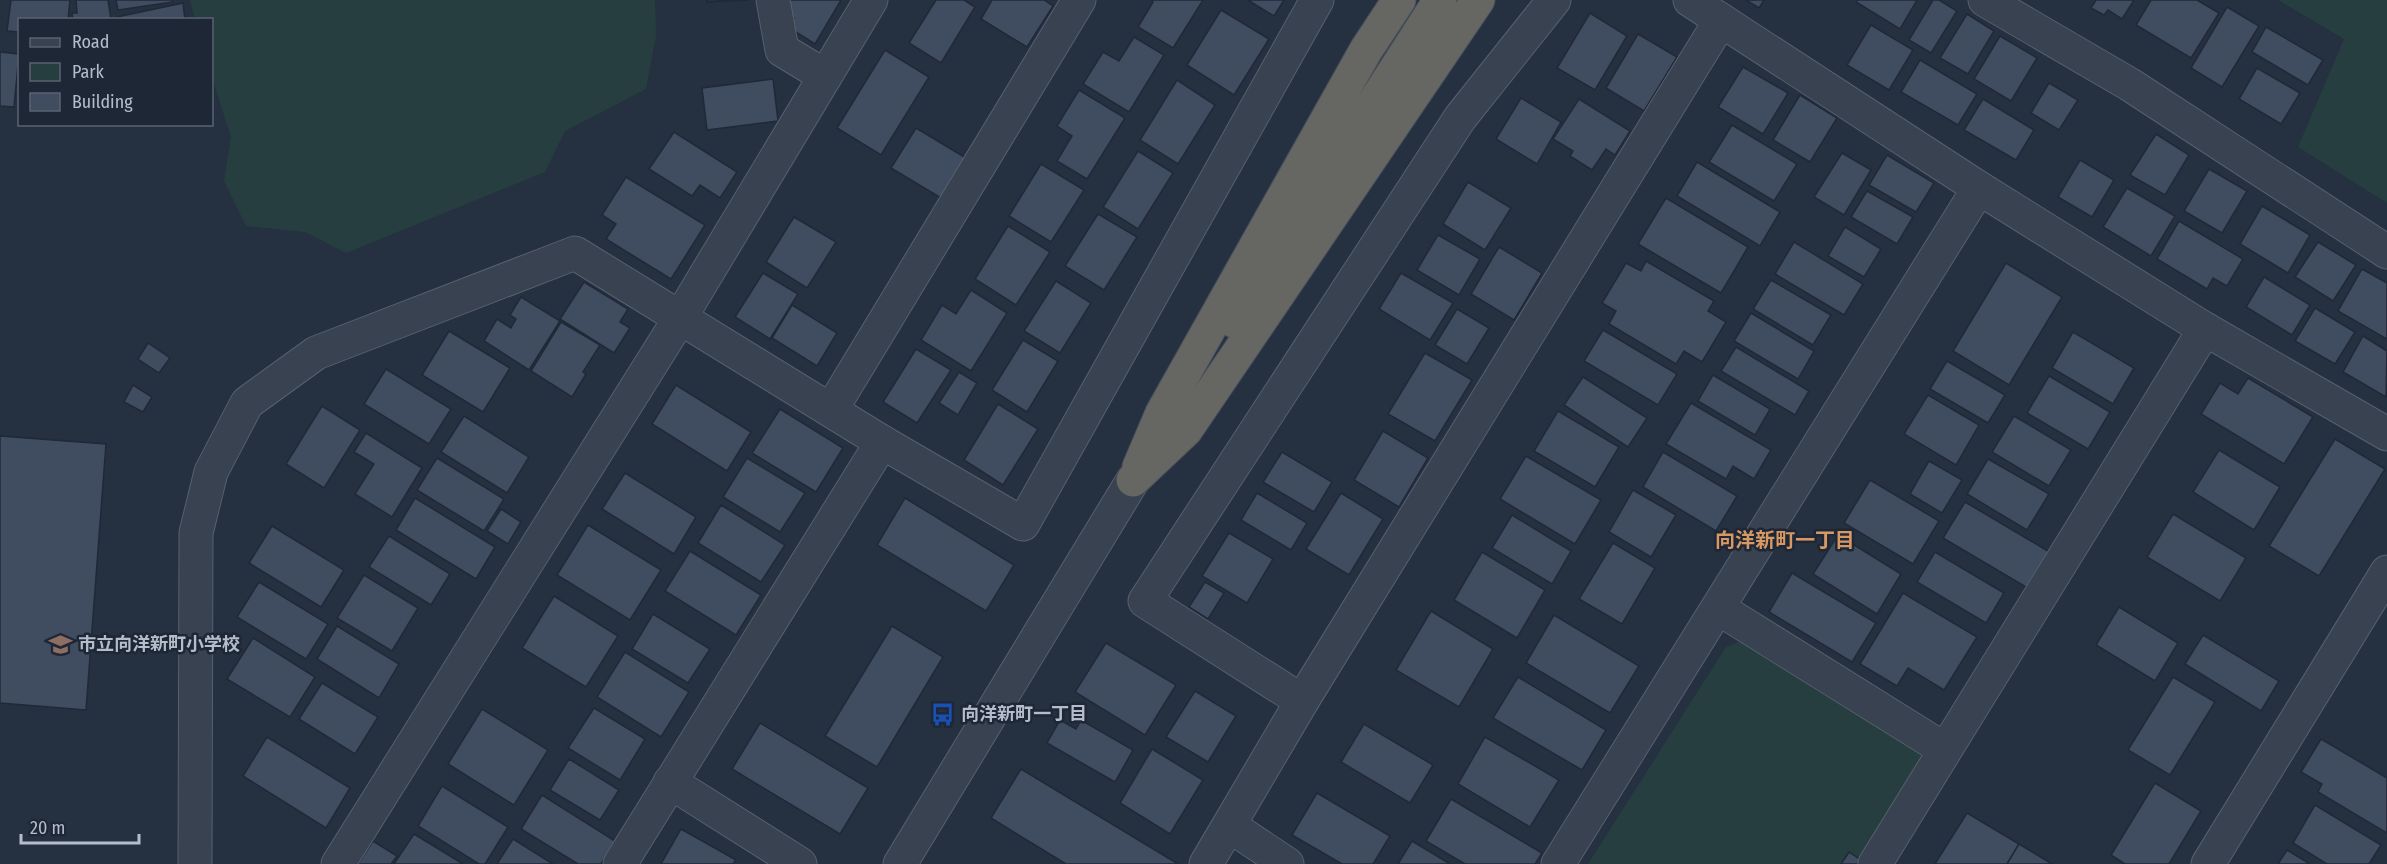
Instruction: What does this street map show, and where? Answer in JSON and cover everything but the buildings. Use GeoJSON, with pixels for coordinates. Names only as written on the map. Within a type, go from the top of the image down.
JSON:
{"type":"FeatureCollection","features":[{"type":"Feature","properties":{"kind":"highway"},"geometry":{"type":"LineString","coordinates":[[1133,480],[1162,413],[1366,50],[1400,0]]}},
{"type":"Feature","properties":{"kind":"highway"},"geometry":{"type":"LineString","coordinates":[[1133,480],[1440,0]]}},
{"type":"Feature","properties":{"kind":"highway"},"geometry":{"type":"LineString","coordinates":[[1133,480],[1185,430],[1478,0]]}},
{"type":"Feature","properties":{"kind":"street"},"geometry":{"type":"LineString","coordinates":[[773,0],[782,50],[825,76]]}},
{"type":"Feature","properties":{"kind":"street"},"geometry":{"type":"LineString","coordinates":[[338,864],[680,318],[871,0]]}},
{"type":"Feature","properties":{"kind":"street"},"geometry":{"type":"LineString","coordinates":[[831,410],[1078,0]]}},
{"type":"Feature","properties":{"kind":"street"},"geometry":{"type":"LineString","coordinates":[[195,864],[196,533],[211,472],[247,403],[316,353],[575,253],[882,442],[1023,524],[1317,0]]}},
{"type":"Feature","properties":{"kind":"street"},"geometry":{"type":"LineString","coordinates":[[1302,701],[1145,601],[1460,118],[1554,0]]}},
{"type":"Feature","properties":{"kind":"street"},"geometry":{"type":"LineString","coordinates":[[1690,0],[1979,188],[2205,329],[2387,434]]}},
{"type":"Feature","properties":{"kind":"street"},"geometry":{"type":"LineString","coordinates":[[1985,0],[2129,84],[2387,252]]}},
{"type":"Feature","properties":{"kind":"street"},"geometry":{"type":"LineString","coordinates":[[1206,864],[1302,701],[1721,20]]}},
{"type":"Feature","properties":{"kind":"street"},"geometry":{"type":"LineString","coordinates":[[1558,864],[1979,188]]}},
{"type":"Feature","properties":{"kind":"street"},"geometry":{"type":"LineString","coordinates":[[1875,864],[2205,329]]}},
{"type":"Feature","properties":{"kind":"street"},"geometry":{"type":"LineString","coordinates":[[620,864],[882,442]]}},
{"type":"Feature","properties":{"kind":"street"},"geometry":{"type":"LineString","coordinates":[[900,864],[1133,480]]}},
{"type":"Feature","properties":{"kind":"street"},"geometry":{"type":"LineString","coordinates":[[2208,864],[2387,572]]}},
{"type":"Feature","properties":{"kind":"street"},"geometry":{"type":"LineString","coordinates":[[1718,608],[1944,749]]}},
{"type":"Feature","properties":{"kind":"street"},"geometry":{"type":"LineString","coordinates":[[670,782],[800,864]]}},
{"type":"Feature","properties":{"kind":"street"},"geometry":{"type":"LineString","coordinates":[[1230,826],[1287,864]]}},
{"type":"Feature","properties":{"kind":"green space"},"geometry":{"type":"Polygon","coordinates":[[[190,0],[655,0],[656,36],[646,89],[565,131],[545,172],[346,253],[305,232],[246,226],[224,181],[231,137],[213,81],[213,18],[195,18],[190,0]]]}},
{"type":"Feature","properties":{"kind":"green space"},"geometry":{"type":"Polygon","coordinates":[[[2278,0],[2387,0],[2387,203],[2298,147],[2344,39],[2278,0]]]}},
{"type":"Feature","properties":{"kind":"green space"},"geometry":{"type":"Polygon","coordinates":[[[1744,640],[1919,747],[1923,767],[1863,864],[1588,864],[1726,647],[1744,640]]]}},
{"type":"Feature","properties":{"kind":"place","name":"市立向洋新町小学校"},"geometry":{"type":"Point","coordinates":[60,644]}},
{"type":"Feature","properties":{"kind":"place","name":"向洋新町一丁目"},"geometry":{"type":"Point","coordinates":[943,714]}},
{"type":"Feature","properties":{"kind":"district","name":"向洋新町一丁目"},"geometry":{"type":"Point","coordinates":[1785,540]}}]}
